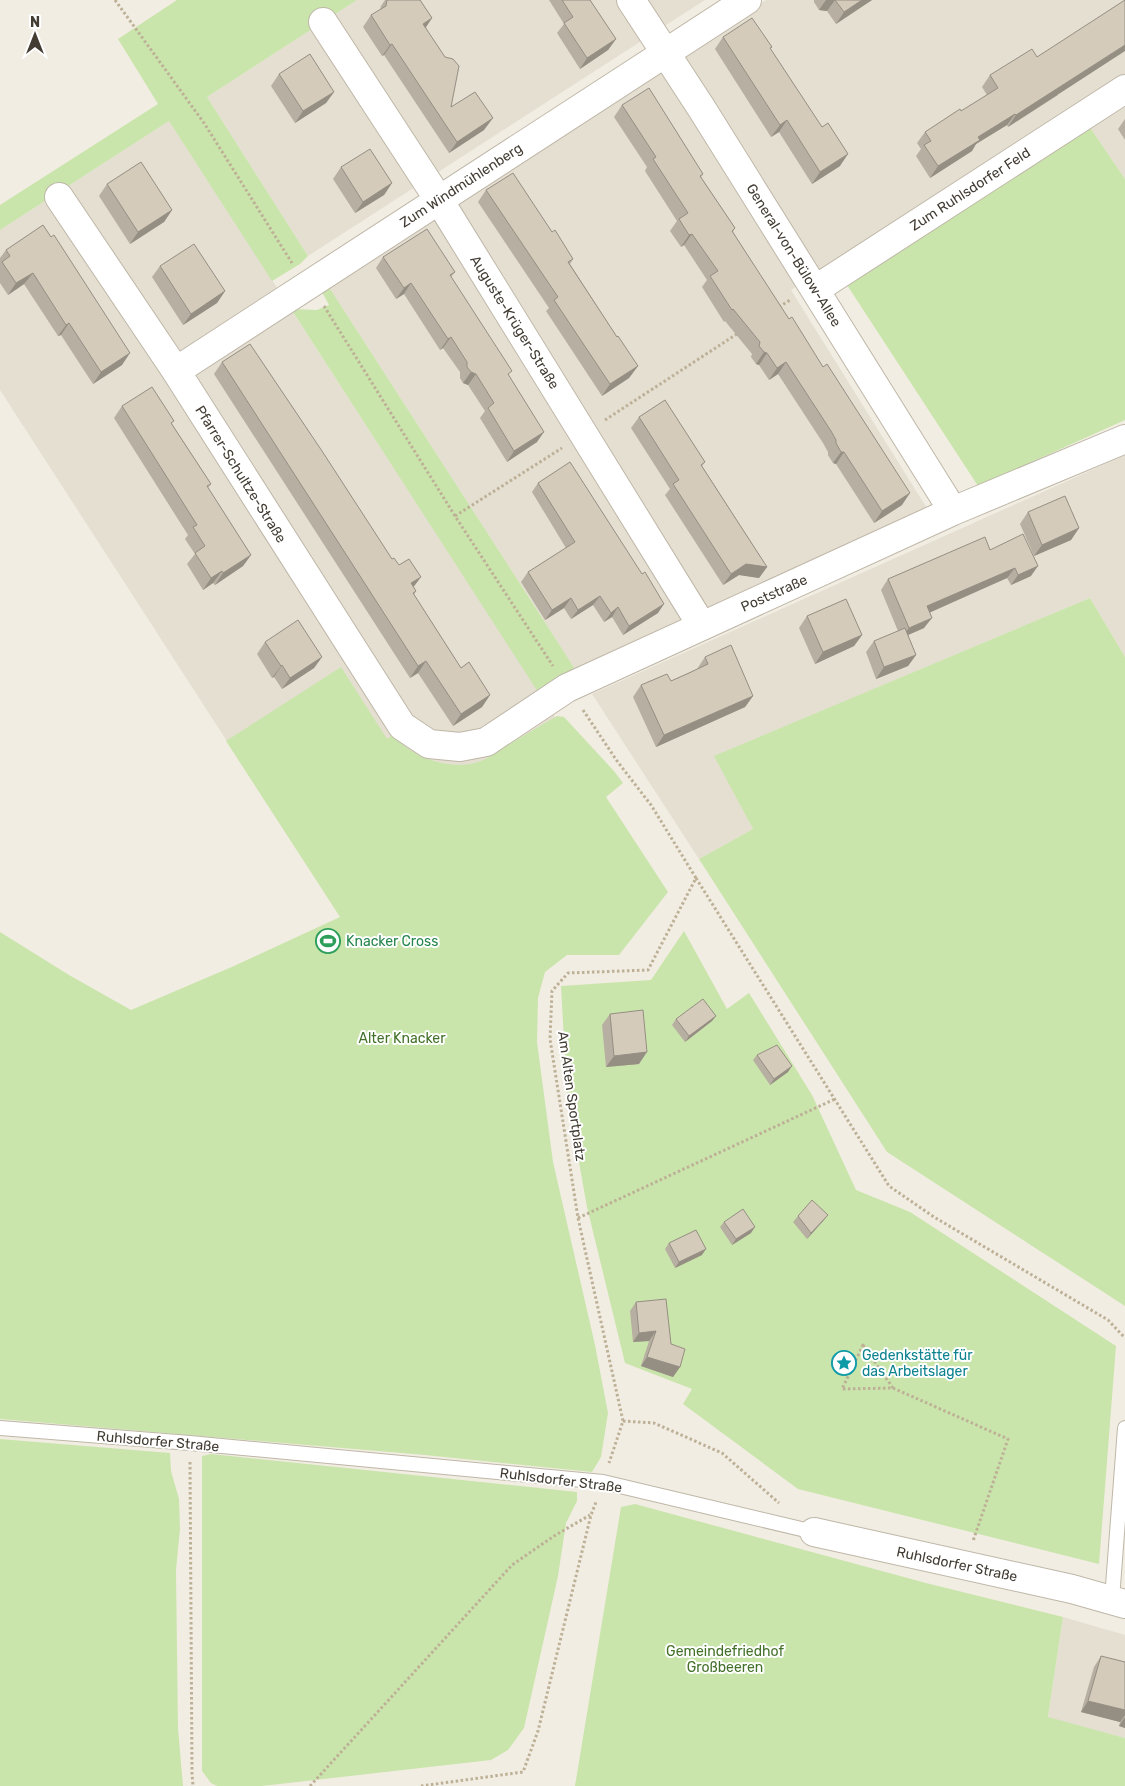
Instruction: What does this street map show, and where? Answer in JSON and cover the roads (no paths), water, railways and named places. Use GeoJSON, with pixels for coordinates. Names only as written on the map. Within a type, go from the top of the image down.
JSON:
{"type":"FeatureCollection","features":[{"type":"Feature","properties":{"kind":"street","name":"General-von-Bülow-Allee"},"geometry":{"type":"LineString","coordinates":[[632,0],[816,289],[954,511]]}},
{"type":"Feature","properties":{"kind":"street","name":"Zum Windmühlenberg"},"geometry":{"type":"LineString","coordinates":[[176,371],[747,0]]}},
{"type":"Feature","properties":{"kind":"street","name":"Auguste-Krüger-Straße"},"geometry":{"type":"LineString","coordinates":[[323,22],[439,200],[702,626]]}},
{"type":"Feature","properties":{"kind":"street","name":"Zum Ruhlsdorfer Feld"},"geometry":{"type":"LineString","coordinates":[[816,289],[1125,89]]}},
{"type":"Feature","properties":{"kind":"street","name":"Pfarrer-Schultze-Straße"},"geometry":{"type":"LineString","coordinates":[[59,198],[176,371],[402,726],[429,744]]}},
{"type":"Feature","properties":{"kind":"street","name":"Poststraße"},"geometry":{"type":"LineString","coordinates":[[429,744],[460,747],[486,742],[567,688],[954,511],[1125,439]]}},
{"type":"Feature","properties":{"kind":"street","name":"Ruhlsdorfer Straße"},"geometry":{"type":"LineString","coordinates":[[814,1532],[1118,1601]]}},
{"type":"Feature","properties":{"kind":"lane","name":"Ruhlsdorfer Straße"},"geometry":{"type":"LineString","coordinates":[[0,1428],[190,1443],[603,1482],[814,1532]]}},
{"type":"Feature","properties":{"kind":"lane","name":"Ruhlsdorfer Straße"},"geometry":{"type":"LineString","coordinates":[[1118,1601],[1125,1428]]}},
{"type":"Feature","properties":{"kind":"place","name":"Knacker Cross"},"geometry":{"type":"Point","coordinates":[328,941]}},
{"type":"Feature","properties":{"kind":"place","name":"Gedenkstätte für das Arbeitslager"},"geometry":{"type":"Point","coordinates":[844,1363]}},
{"type":"Feature","properties":{"kind":"park label","name":"Alter Knacker"},"geometry":{"type":"Point","coordinates":[402,1038]}},
{"type":"Feature","properties":{"kind":"park label","name":"Gemeindefriedhof Großbeeren"},"geometry":{"type":"Point","coordinates":[725,1659]}}]}
